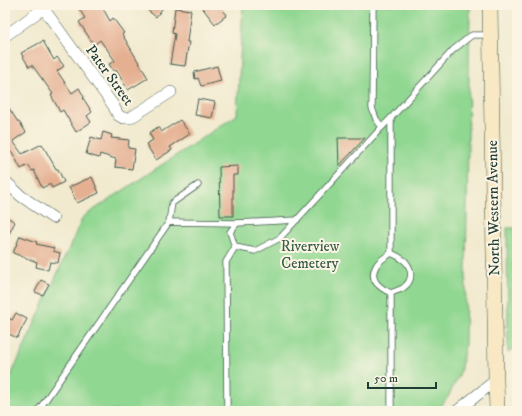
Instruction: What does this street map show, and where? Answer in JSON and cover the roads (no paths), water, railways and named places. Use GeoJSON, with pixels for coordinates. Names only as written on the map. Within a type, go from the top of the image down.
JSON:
{"type":"FeatureCollection","features":[{"type":"Feature","properties":{"kind":"main road","name":"North Western Avenue"},"geometry":{"type":"LineString","coordinates":[[490,5],[497,411]]}},
{"type":"Feature","properties":{"kind":"street"},"geometry":{"type":"LineString","coordinates":[[5,36],[44,6]]}},
{"type":"Feature","properties":{"kind":"street","name":"Pater Street"},"geometry":{"type":"LineString","coordinates":[[44,6],[113,105],[118,115],[123,118],[130,118],[171,92]]}},
{"type":"Feature","properties":{"kind":"street"},"geometry":{"type":"LineString","coordinates":[[5,181],[21,196],[53,218]]}},
{"type":"Feature","properties":{"kind":"street"},"geometry":{"type":"LineString","coordinates":[[457,411],[496,380]]}},
{"type":"Feature","properties":{"kind":"lane"},"geometry":{"type":"LineString","coordinates":[[373,5],[372,108],[376,119],[382,127]]}},
{"type":"Feature","properties":{"kind":"lane"},"geometry":{"type":"LineString","coordinates":[[235,247],[255,251],[280,238],[453,50],[472,35],[491,35]]}},
{"type":"Feature","properties":{"kind":"lane"},"geometry":{"type":"LineString","coordinates":[[391,118],[391,253]]}},
{"type":"Feature","properties":{"kind":"lane"},"geometry":{"type":"LineString","coordinates":[[38,411],[169,222],[172,203],[198,185]]}},
{"type":"Feature","properties":{"kind":"lane"},"geometry":{"type":"LineString","coordinates":[[169,222],[237,223],[297,220]]}},
{"type":"Feature","properties":{"kind":"lane"},"geometry":{"type":"LineString","coordinates":[[226,411],[226,262],[235,247],[230,232],[237,223]]}},
{"type":"Feature","properties":{"kind":"lane"},"geometry":{"type":"LineString","coordinates":[[391,253],[404,260],[410,269],[411,276],[409,282],[403,289],[391,293],[377,285],[374,273],[376,266],[380,261],[391,253]]}},
{"type":"Feature","properties":{"kind":"lane"},"geometry":{"type":"LineString","coordinates":[[391,293],[391,411]]}},
{"type":"Feature","properties":{"kind":"park label","name":"Riverview Cemetery"},"geometry":{"type":"Point","coordinates":[310,254]}}]}
